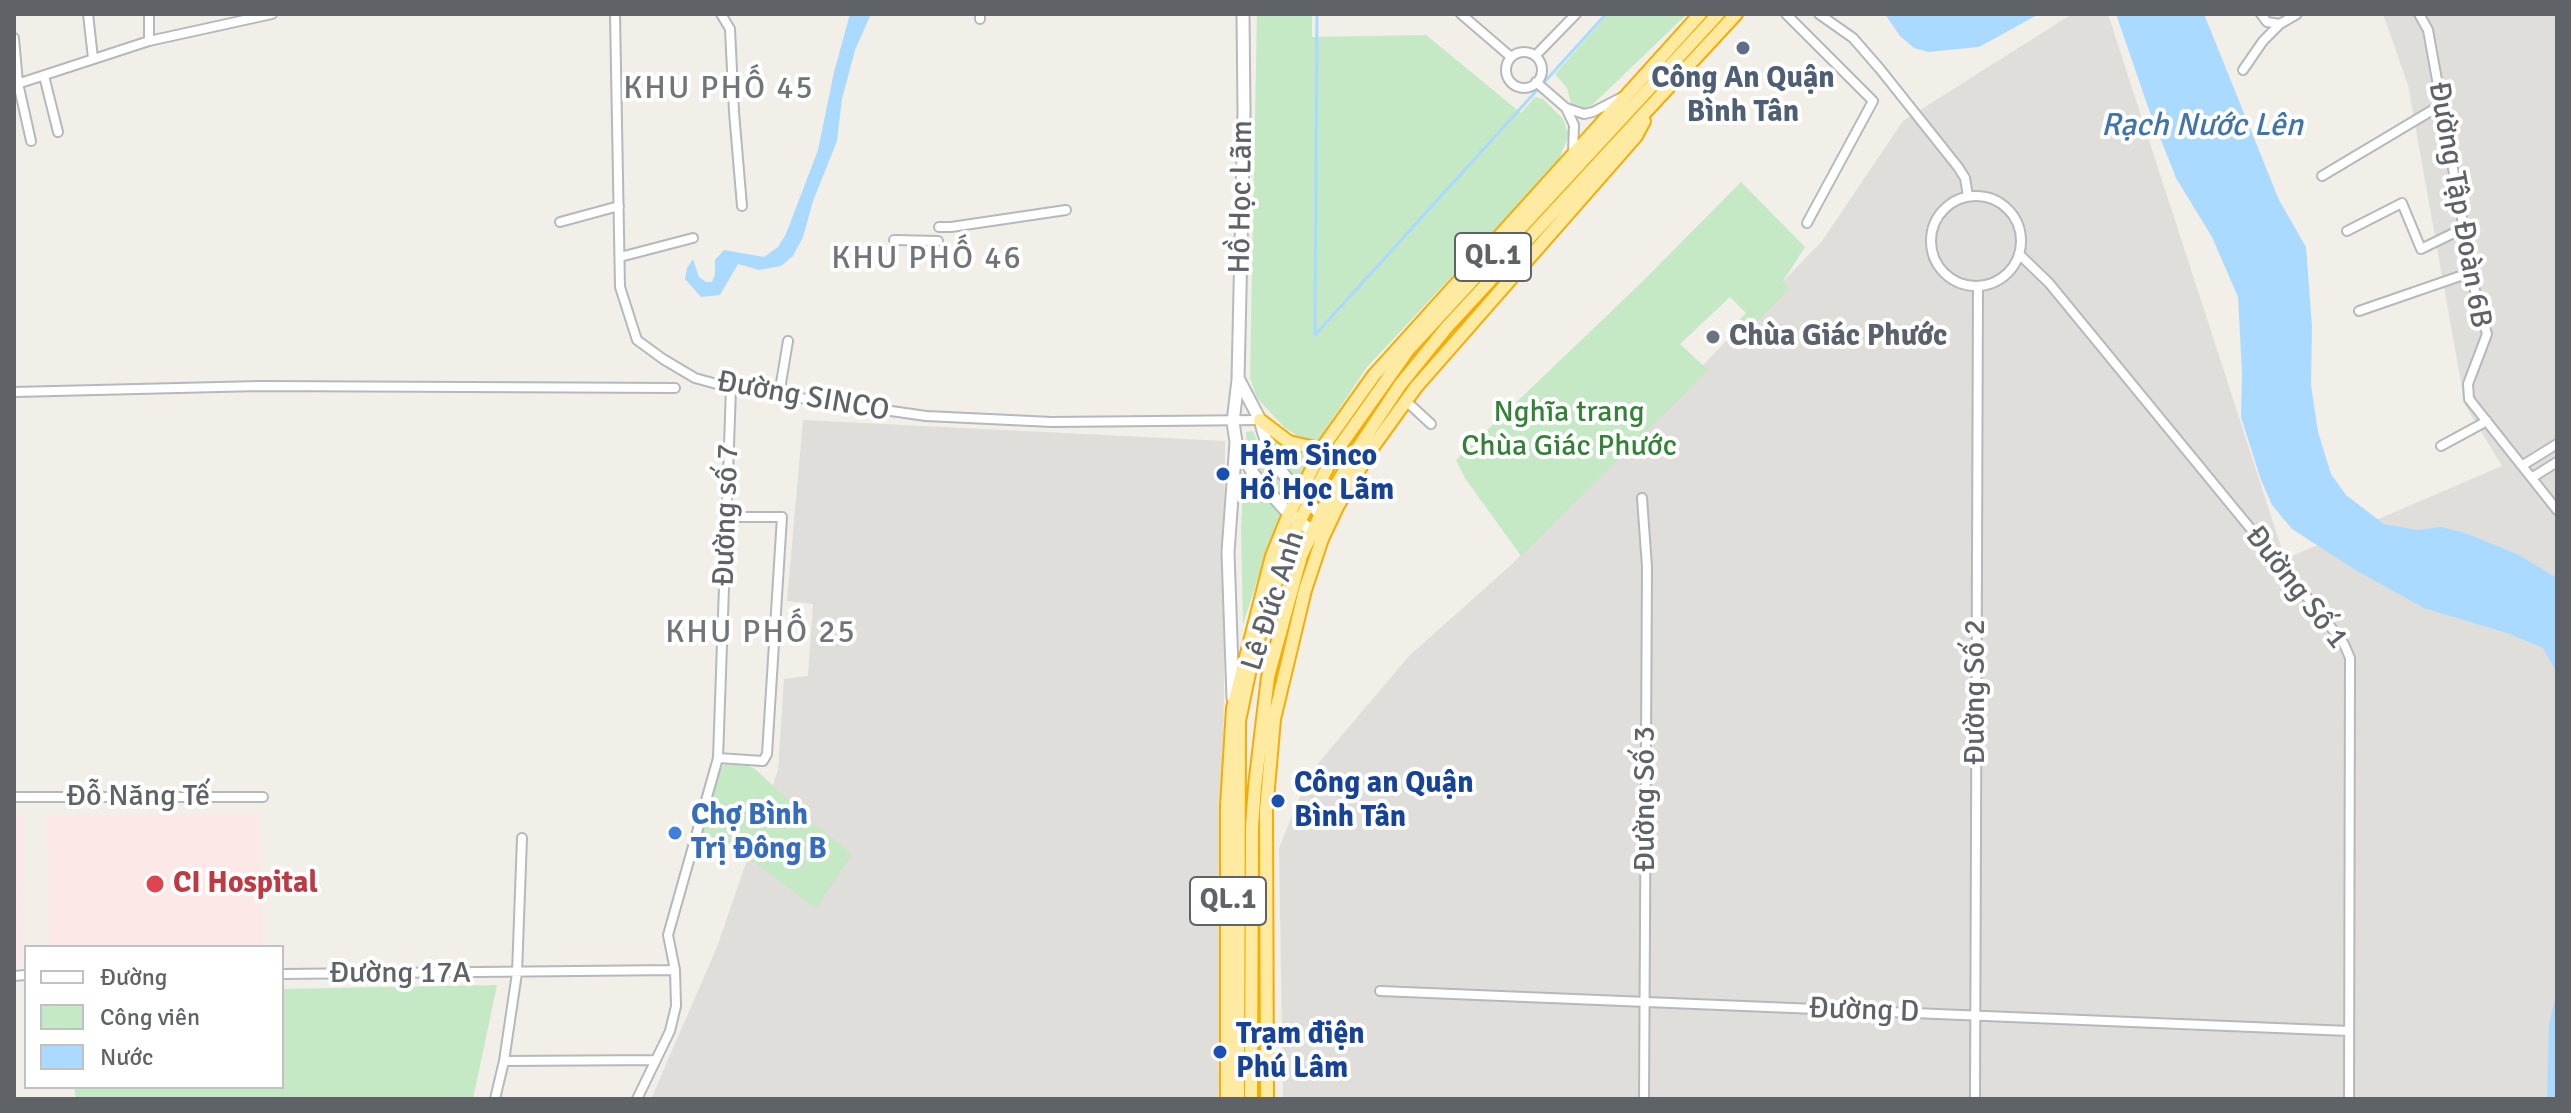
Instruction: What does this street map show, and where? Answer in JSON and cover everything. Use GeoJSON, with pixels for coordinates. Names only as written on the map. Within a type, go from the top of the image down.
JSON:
{"type":"FeatureCollection","features":[{"type":"Feature","properties":{"kind":"highway","name":"Lê Đức Anh"},"geometry":{"type":"LineString","coordinates":[[1304,499],[1322,450],[1374,375],[1700,14]]}},
{"type":"Feature","properties":{"kind":"highway","name":"Lê Đức Anh"},"geometry":{"type":"LineString","coordinates":[[1227,1099],[1227,806],[1234,703],[1272,556],[1304,499],[1362,411],[1408,350],[1718,14]]}},
{"type":"Feature","properties":{"kind":"highway","name":"Lê Đức Anh"},"geometry":{"type":"LineString","coordinates":[[1251,1099],[1252,827],[1261,726],[1273,650],[1297,566],[1317,535],[1369,429],[1408,375],[1447,327],[1736,14]]}},
{"type":"Feature","properties":{"kind":"highway","name":"Lê Đức Anh"},"geometry":{"type":"LineString","coordinates":[[1325,518],[1406,401],[1636,136],[1652,105]]}},
{"type":"Feature","properties":{"kind":"highway"},"geometry":{"type":"LineString","coordinates":[[1260,420],[1289,442],[1335,453]]}},
{"type":"Feature","properties":{"kind":"highway","name":"Lê Đức Anh"},"geometry":{"type":"LineString","coordinates":[[1238,1099],[1239,721],[1252,659],[1294,518]]}},
{"type":"Feature","properties":{"kind":"highway","name":"Lê Đức Anh"},"geometry":{"type":"LineString","coordinates":[[1267,1099],[1266,811],[1274,719],[1317,535]]}},
{"type":"Feature","properties":{"kind":"highway"},"geometry":{"type":"LineString","coordinates":[[1234,703],[1239,721]]}},
{"type":"Feature","properties":{"kind":"main road","name":"Hồ Học Lãm"},"geometry":{"type":"LineString","coordinates":[[1234,703],[1228,552],[1236,442],[1233,422],[1238,380],[1243,14]]}},
{"type":"Feature","properties":{"kind":"main road"},"geometry":{"type":"LineString","coordinates":[[1238,380],[1260,420],[1269,451],[1286,479],[1325,518]]}},
{"type":"Feature","properties":{"kind":"main road","name":"Hồ Học Lãm"},"geometry":{"type":"LineString","coordinates":[[1236,442],[1254,475],[1294,518],[1317,535]]}},
{"type":"Feature","properties":{"kind":"street"},"geometry":{"type":"LineString","coordinates":[[88,14],[93,58]]}},
{"type":"Feature","properties":{"kind":"street"},"geometry":{"type":"LineString","coordinates":[[149,14],[149,41]]}},
{"type":"Feature","properties":{"kind":"street"},"geometry":{"type":"LineString","coordinates":[[16,84],[149,41],[272,14]]}},
{"type":"Feature","properties":{"kind":"street","name":"Đường SINCO"},"geometry":{"type":"LineString","coordinates":[[615,14],[620,287],[637,340],[695,378],[731,388],[926,416],[1052,422],[1260,420]]}},
{"type":"Feature","properties":{"kind":"street"},"geometry":{"type":"LineString","coordinates":[[721,14],[730,29],[742,206]]}},
{"type":"Feature","properties":{"kind":"street"},"geometry":{"type":"LineString","coordinates":[[1461,14],[1511,57]]}},
{"type":"Feature","properties":{"kind":"street"},"geometry":{"type":"LineString","coordinates":[[1535,56],[1576,14]]}},
{"type":"Feature","properties":{"kind":"street"},"geometry":{"type":"LineString","coordinates":[[1786,14],[1873,101],[1807,223]]}},
{"type":"Feature","properties":{"kind":"street"},"geometry":{"type":"LineString","coordinates":[[1819,14],[1853,38],[1880,69],[1958,167],[1965,178],[1968,196]]}},
{"type":"Feature","properties":{"kind":"street"},"geometry":{"type":"LineString","coordinates":[[2261,14],[2267,22],[2280,24]]}},
{"type":"Feature","properties":{"kind":"street"},"geometry":{"type":"LineString","coordinates":[[2243,70],[2263,41],[2280,24],[2297,14]]}},
{"type":"Feature","properties":{"kind":"street","name":"Đường Tập Đoàn 6B"},"geometry":{"type":"LineString","coordinates":[[2419,14],[2428,30],[2472,272],[2487,334],[2468,384],[2469,399],[2557,510]]}},
{"type":"Feature","properties":{"kind":"street"},"geometry":{"type":"LineString","coordinates":[[14,38],[16,84],[31,141]]}},
{"type":"Feature","properties":{"kind":"street"},"geometry":{"type":"LineString","coordinates":[[1520,52],[1535,56],[1541,66],[1536,82],[1519,87],[1509,80],[1506,68],[1511,57],[1520,52]]}},
{"type":"Feature","properties":{"kind":"street"},"geometry":{"type":"LineString","coordinates":[[44,76],[58,132]]}},
{"type":"Feature","properties":{"kind":"street"},"geometry":{"type":"LineString","coordinates":[[1536,82],[1566,108],[1584,114],[1626,94]]}},
{"type":"Feature","properties":{"kind":"street"},"geometry":{"type":"LineString","coordinates":[[2322,176],[2441,105]]}},
{"type":"Feature","properties":{"kind":"street"},"geometry":{"type":"LineString","coordinates":[[1566,108],[1574,125],[1573,155]]}},
{"type":"Feature","properties":{"kind":"street"},"geometry":{"type":"LineString","coordinates":[[1968,196],[1992,198],[2014,217],[2021,235],[2019,254],[2016,263],[2003,278],[1978,286],[1965,285],[1948,276],[1935,260],[1931,242],[1934,222],[1954,201],[1968,196]]}},
{"type":"Feature","properties":{"kind":"street"},"geometry":{"type":"LineString","coordinates":[[2347,231],[2402,203],[2421,249],[2464,228]]}},
{"type":"Feature","properties":{"kind":"street"},"geometry":{"type":"LineString","coordinates":[[560,222],[619,206]]}},
{"type":"Feature","properties":{"kind":"street"},"geometry":{"type":"LineString","coordinates":[[939,227],[1066,210]]}},
{"type":"Feature","properties":{"kind":"street"},"geometry":{"type":"LineString","coordinates":[[620,257],[693,238]]}},
{"type":"Feature","properties":{"kind":"street"},"geometry":{"type":"LineString","coordinates":[[894,240],[938,241]]}},
{"type":"Feature","properties":{"kind":"street","name":"Đường Số 1"},"geometry":{"type":"LineString","coordinates":[[2019,254],[2049,283],[2309,600],[2344,644],[2350,658],[2349,1099]]}},
{"type":"Feature","properties":{"kind":"street"},"geometry":{"type":"LineString","coordinates":[[2359,311],[2472,272]]}},
{"type":"Feature","properties":{"kind":"street","name":"Đường Số 2"},"geometry":{"type":"LineString","coordinates":[[1975,1099],[1978,286]]}},
{"type":"Feature","properties":{"kind":"street"},"geometry":{"type":"LineString","coordinates":[[779,395],[788,341]]}},
{"type":"Feature","properties":{"kind":"street"},"geometry":{"type":"LineString","coordinates":[[14,392],[260,386],[675,388]]}},
{"type":"Feature","properties":{"kind":"street","name":"Đường số 7"},"geometry":{"type":"LineString","coordinates":[[656,1060],[670,1031],[676,1006],[675,970],[668,935],[718,758],[731,388]]}},
{"type":"Feature","properties":{"kind":"street"},"geometry":{"type":"LineString","coordinates":[[1406,401],[1431,424]]}},
{"type":"Feature","properties":{"kind":"street"},"geometry":{"type":"LineString","coordinates":[[2441,446],[2487,421]]}},
{"type":"Feature","properties":{"kind":"street"},"geometry":{"type":"LineString","coordinates":[[2523,465],[2557,444]]}},
{"type":"Feature","properties":{"kind":"street"},"geometry":{"type":"LineString","coordinates":[[2533,477],[2557,462]]}},
{"type":"Feature","properties":{"kind":"street","name":"Đường Số 3"},"geometry":{"type":"LineString","coordinates":[[1642,498],[1647,567],[1644,1099]]}},
{"type":"Feature","properties":{"kind":"street"},"geometry":{"type":"LineString","coordinates":[[718,758],[763,761],[767,754],[782,517],[727,517]]}},
{"type":"Feature","properties":{"kind":"street","name":"Đỗ Năng Tế"},"geometry":{"type":"LineString","coordinates":[[14,797],[263,797]]}},
{"type":"Feature","properties":{"kind":"street"},"geometry":{"type":"LineString","coordinates":[[495,1099],[517,973],[522,838]]}},
{"type":"Feature","properties":{"kind":"street","name":"Đường 17A"},"geometry":{"type":"LineString","coordinates":[[284,974],[675,970]]}},
{"type":"Feature","properties":{"kind":"street","name":"Đường D"},"geometry":{"type":"LineString","coordinates":[[1380,991],[2349,1031]]}},
{"type":"Feature","properties":{"kind":"street"},"geometry":{"type":"LineString","coordinates":[[504,1061],[656,1060],[637,1099]]}},
{"type":"Feature","properties":{"kind":"shaded area"},"geometry":{"type":"Polygon","coordinates":[[[2072,14],[2108,14],[2285,559],[2502,466],[2465,405],[2408,85],[2383,14],[2557,14],[2557,1099],[1283,1099],[1279,848],[1309,774],[1409,656],[1511,565],[1822,241],[1903,121],[2072,14]]]}},
{"type":"Feature","properties":{"kind":"shaded area"},"geometry":{"type":"Polygon","coordinates":[[[803,420],[1225,441],[1222,1099],[651,1099],[717,947],[778,770],[784,679],[808,676],[813,604],[787,601],[803,420]]]}},
{"type":"Feature","properties":{"kind":"shaded area"},"geometry":{"type":"Polygon","coordinates":[[[14,811],[23,812],[22,963],[14,963],[14,811]]]}},
{"type":"Feature","properties":{"kind":"shaded area","name":"CI Hospital"},"geometry":{"type":"Polygon","coordinates":[[[260,813],[262,945],[49,945],[47,816],[260,813]]]}},
{"type":"Feature","properties":{"kind":"green space"},"geometry":{"type":"Polygon","coordinates":[[[1257,14],[1312,14],[1312,37],[1426,35],[1521,113],[1535,97],[1543,99],[1563,119],[1569,135],[1557,164],[1367,367],[1317,442],[1305,441],[1284,427],[1257,398],[1250,378],[1257,14]]]}},
{"type":"Feature","properties":{"kind":"green space"},"geometry":{"type":"Polygon","coordinates":[[[1608,14],[1687,14],[1587,110],[1572,107],[1567,88],[1555,74],[1608,14]]]}},
{"type":"Feature","properties":{"kind":"green space","name":"Nghĩa trang Chùa Giác Phước"},"geometry":{"type":"Polygon","coordinates":[[[1741,182],[1805,247],[1783,281],[1789,289],[1737,342],[1728,333],[1746,313],[1730,297],[1680,344],[1708,370],[1521,556],[1465,478],[1456,460],[1642,282],[1741,182]]]}},
{"type":"Feature","properties":{"kind":"green space"},"geometry":{"type":"Polygon","coordinates":[[[1253,431],[1260,449],[1290,495],[1287,502],[1260,475],[1248,454],[1246,432],[1253,431]]]}},
{"type":"Feature","properties":{"kind":"green space"},"geometry":{"type":"Polygon","coordinates":[[[1273,437],[1317,459],[1301,480],[1286,470],[1278,457],[1273,437]]]}},
{"type":"Feature","properties":{"kind":"green space"},"geometry":{"type":"Polygon","coordinates":[[[1244,470],[1284,518],[1261,569],[1243,624],[1241,530],[1244,470]]]}},
{"type":"Feature","properties":{"kind":"green space"},"geometry":{"type":"Polygon","coordinates":[[[724,765],[755,769],[852,854],[816,908],[732,846],[701,832],[717,773],[724,765]]]}},
{"type":"Feature","properties":{"kind":"green space"},"geometry":{"type":"Polygon","coordinates":[[[497,985],[473,1099],[76,1099],[74,1089],[284,1089],[284,989],[497,985]]]}},
{"type":"Feature","properties":{"kind":"water"},"geometry":{"type":"Polygon","coordinates":[[[850,14],[871,14],[855,50],[842,99],[837,141],[813,201],[803,237],[793,256],[781,266],[759,270],[738,264],[720,295],[701,297],[685,279],[693,259],[699,277],[712,282],[715,260],[724,250],[764,257],[778,247],[786,234],[818,150],[850,14]]]}},
{"type":"Feature","properties":{"kind":"water"},"geometry":{"type":"Polygon","coordinates":[[[1885,14],[2039,14],[1979,47],[1928,52],[1914,48],[1900,36],[1885,14]]]}},
{"type":"Feature","properties":{"kind":"water","name":"Rạch Nước Lên"},"geometry":{"type":"Polygon","coordinates":[[[2116,14],[2204,14],[2279,200],[2306,247],[2312,327],[2311,385],[2318,432],[2331,474],[2346,495],[2384,524],[2416,530],[2441,527],[2465,533],[2517,554],[2557,578],[2557,673],[2543,648],[2507,633],[2424,608],[2357,571],[2292,529],[2272,505],[2241,417],[2238,297],[2212,237],[2176,178],[2116,14]]]}},
{"type":"Feature","properties":{"kind":"water"},"geometry":{"type":"Polygon","coordinates":[[[2557,990],[2557,1099],[2547,1099],[2549,1024],[2557,990]]]}},
{"type":"Feature","properties":{"kind":"waterway"},"geometry":{"type":"LineString","coordinates":[[1315,335],[1317,14]]}},
{"type":"Feature","properties":{"kind":"waterway"},"geometry":{"type":"LineString","coordinates":[[1315,335],[1606,14]]}},
{"type":"Feature","properties":{"kind":"place","name":"Công An Quận Bình Tân"},"geometry":{"type":"Point","coordinates":[1743,48]}},
{"type":"Feature","properties":{"kind":"place","name":"Chùa Giác Phước"},"geometry":{"type":"Point","coordinates":[1713,337]}},
{"type":"Feature","properties":{"kind":"place","name":"Hẻm Sinco Hồ Học Lãm"},"geometry":{"type":"Point","coordinates":[1223,474]}},
{"type":"Feature","properties":{"kind":"place","name":"Công an Quận Bình Tân"},"geometry":{"type":"Point","coordinates":[1278,801]}},
{"type":"Feature","properties":{"kind":"place","name":"Chợ Bình Trị Đông B"},"geometry":{"type":"Point","coordinates":[675,833]}},
{"type":"Feature","properties":{"kind":"place","name":"CI Hospital"},"geometry":{"type":"Point","coordinates":[155,884]}},
{"type":"Feature","properties":{"kind":"place","name":"Trạm điện Phú Lâm"},"geometry":{"type":"Point","coordinates":[1220,1052]}},
{"type":"Feature","properties":{"kind":"district","name":"KHU PHỐ 45"},"geometry":{"type":"Point","coordinates":[719,90]}},
{"type":"Feature","properties":{"kind":"district","name":"KHU PHỐ 46"},"geometry":{"type":"Point","coordinates":[927,260]}},
{"type":"Feature","properties":{"kind":"district","name":"KHU PHỐ 25"},"geometry":{"type":"Point","coordinates":[761,634]}}]}
